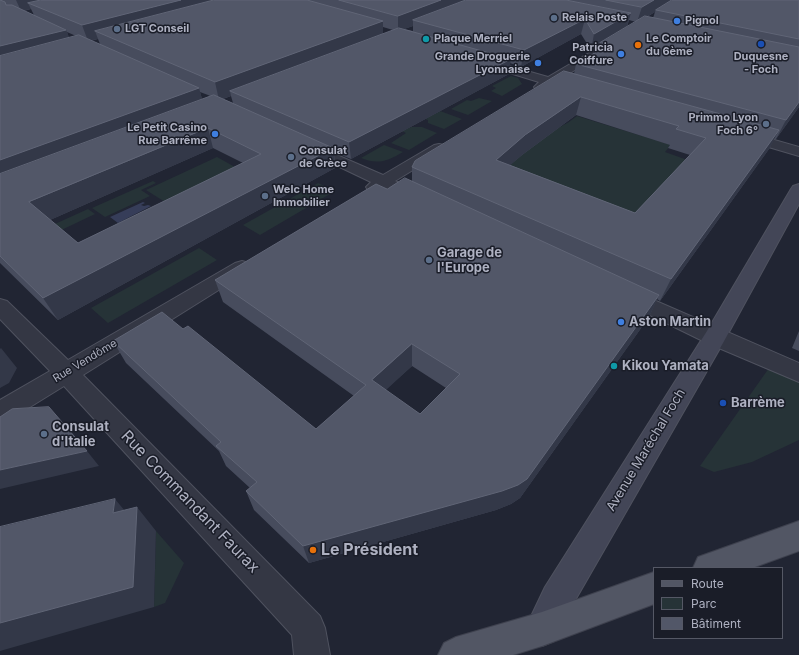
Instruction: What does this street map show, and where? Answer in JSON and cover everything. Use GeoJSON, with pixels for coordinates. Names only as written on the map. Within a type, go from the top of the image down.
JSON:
{"type":"FeatureCollection","features":[{"type":"Feature","properties":{"kind":"main road","name":"Avenue Maréchal Foch"},"geometry":{"type":"LineString","coordinates":[[542,628],[557,599],[715,337],[799,189]]}},
{"type":"Feature","properties":{"kind":"main road"},"geometry":{"type":"LineString","coordinates":[[712,567],[799,536]]}},
{"type":"Feature","properties":{"kind":"main road"},"geometry":{"type":"LineString","coordinates":[[456,655],[542,628],[653,588]]}},
{"type":"Feature","properties":{"kind":"street"},"geometry":{"type":"LineString","coordinates":[[529,94],[615,41]]}},
{"type":"Feature","properties":{"kind":"street"},"geometry":{"type":"LineString","coordinates":[[467,57],[567,86]]}},
{"type":"Feature","properties":{"kind":"street"},"geometry":{"type":"LineString","coordinates":[[732,132],[799,152]]}},
{"type":"Feature","properties":{"kind":"street"},"geometry":{"type":"LineString","coordinates":[[362,195],[456,138]]}},
{"type":"Feature","properties":{"kind":"street"},"geometry":{"type":"LineString","coordinates":[[296,141],[435,206]]}},
{"type":"Feature","properties":{"kind":"street","name":"Rue Vendôme"},"geometry":{"type":"LineString","coordinates":[[0,413],[255,259]]}},
{"type":"Feature","properties":{"kind":"street"},"geometry":{"type":"LineString","coordinates":[[615,290],[715,337],[799,373]]}},
{"type":"Feature","properties":{"kind":"street","name":"Rue Commandant Faurax"},"geometry":{"type":"LineString","coordinates":[[0,306],[66,373],[308,628],[312,655]]}},
{"type":"Feature","properties":{"kind":"green space"},"geometry":{"type":"Polygon","coordinates":[[[511,76],[518,78],[522,84],[502,96],[491,91],[496,88],[492,86],[511,76]]]}},
{"type":"Feature","properties":{"kind":"green space"},"geometry":{"type":"Polygon","coordinates":[[[479,98],[492,101],[468,115],[451,109],[467,100],[471,101],[479,98]]]}},
{"type":"Feature","properties":{"kind":"green space"},"geometry":{"type":"Polygon","coordinates":[[[440,111],[462,119],[444,129],[428,123],[428,120],[425,119],[440,111]]]}},
{"type":"Feature","properties":{"kind":"green space"},"geometry":{"type":"Polygon","coordinates":[[[577,116],[671,145],[665,152],[693,162],[642,220],[479,171],[569,122],[577,116]]]}},
{"type":"Feature","properties":{"kind":"green space"},"geometry":{"type":"Polygon","coordinates":[[[411,127],[422,127],[437,133],[409,150],[391,143],[406,133],[402,131],[411,127]]]}},
{"type":"Feature","properties":{"kind":"green space"},"geometry":{"type":"Polygon","coordinates":[[[384,145],[403,152],[388,160],[378,162],[361,158],[384,145]]]}},
{"type":"Feature","properties":{"kind":"green space"},"geometry":{"type":"Polygon","coordinates":[[[217,157],[244,172],[173,207],[146,190],[217,157]]]}},
{"type":"Feature","properties":{"kind":"green space"},"geometry":{"type":"Polygon","coordinates":[[[153,181],[156,183],[141,190],[150,196],[105,217],[92,208],[153,181]]]}},
{"type":"Feature","properties":{"kind":"green space"},"geometry":{"type":"Polygon","coordinates":[[[318,183],[335,191],[260,235],[243,225],[318,183]]]}},
{"type":"Feature","properties":{"kind":"green space"},"geometry":{"type":"Polygon","coordinates":[[[88,209],[95,214],[53,234],[46,228],[88,209]]]}},
{"type":"Feature","properties":{"kind":"green space"},"geometry":{"type":"Polygon","coordinates":[[[199,248],[217,260],[108,323],[91,308],[199,248]]]}},
{"type":"Feature","properties":{"kind":"green space"},"geometry":{"type":"Polygon","coordinates":[[[769,368],[799,381],[799,440],[752,462],[714,472],[700,466],[769,368]]]}},
{"type":"Feature","properties":{"kind":"green space"},"geometry":{"type":"Polygon","coordinates":[[[156,531],[184,563],[165,603],[154,607],[156,531]]]}},
{"type":"Feature","properties":{"kind":"water"},"geometry":{"type":"Polygon","coordinates":[[[143,202],[145,203],[141,205],[151,206],[118,223],[110,217],[143,202]]]}},
{"type":"Feature","properties":{"kind":"building"},"geometry":{"type":"Polygon","coordinates":[[[0,0],[5,2],[6,5],[12,5],[66,30],[0,46],[0,0]]]}},
{"type":"Feature","properties":{"kind":"building"},"geometry":{"type":"Polygon","coordinates":[[[41,0],[181,0],[82,25],[28,3],[41,0]]]}},
{"type":"Feature","properties":{"kind":"building"},"geometry":{"type":"Polygon","coordinates":[[[214,0],[307,0],[383,21],[215,82],[95,31],[214,0]]]}},
{"type":"Feature","properties":{"kind":"building"},"geometry":{"type":"Polygon","coordinates":[[[339,0],[441,0],[398,16],[339,0]]]}},
{"type":"Feature","properties":{"kind":"building"},"geometry":{"type":"Polygon","coordinates":[[[466,0],[566,0],[631,13],[594,34],[585,19],[524,50],[413,20],[466,0]]]}},
{"type":"Feature","properties":{"kind":"building"},"geometry":{"type":"Polygon","coordinates":[[[606,0],[654,0],[642,7],[606,0]]]}},
{"type":"Feature","properties":{"kind":"building"},"geometry":{"type":"Polygon","coordinates":[[[672,0],[799,0],[799,39],[656,10],[672,0]]]}},
{"type":"Feature","properties":{"kind":"building"},"geometry":{"type":"Polygon","coordinates":[[[645,16],[799,47],[799,102],[786,120],[576,64],[603,48],[600,43],[645,16]]]}},
{"type":"Feature","properties":{"kind":"building"},"geometry":{"type":"Polygon","coordinates":[[[399,28],[511,59],[349,142],[230,91],[399,28]]]}},
{"type":"Feature","properties":{"kind":"building"},"geometry":{"type":"Polygon","coordinates":[[[79,35],[199,88],[0,160],[0,56],[79,35]]]}},
{"type":"Feature","properties":{"kind":"building"},"geometry":{"type":"Polygon","coordinates":[[[564,71],[779,130],[671,279],[412,167],[415,161],[564,71]],[[581,97],[525,135],[496,160],[635,213],[706,138],[676,129],[679,126],[581,97]]]}},
{"type":"Feature","properties":{"kind":"building"},"geometry":{"type":"Polygon","coordinates":[[[214,95],[333,148],[43,298],[0,256],[0,174],[214,95]],[[208,128],[29,202],[78,243],[261,154],[208,128]]]}},
{"type":"Feature","properties":{"kind":"building"},"geometry":{"type":"Polygon","coordinates":[[[405,178],[659,295],[527,479],[518,485],[502,491],[303,546],[246,491],[257,482],[216,446],[221,442],[113,341],[162,312],[183,329],[188,326],[316,429],[366,385],[215,280],[376,184],[387,189],[405,178]],[[412,344],[372,380],[420,414],[460,374],[412,344]]]}},
{"type":"Feature","properties":{"kind":"building"},"geometry":{"type":"Polygon","coordinates":[[[49,407],[87,451],[0,470],[0,417],[12,409],[49,407]]]}},
{"type":"Feature","properties":{"kind":"building"},"geometry":{"type":"Polygon","coordinates":[[[115,499],[113,513],[137,507],[133,587],[0,623],[0,527],[115,499]]]}},
{"type":"Feature","properties":{"kind":"place","name":"Relais Poste"},"geometry":{"type":"Point","coordinates":[554,18]}},
{"type":"Feature","properties":{"kind":"place","name":"Pignol"},"geometry":{"type":"Point","coordinates":[677,21]}},
{"type":"Feature","properties":{"kind":"place","name":"LGT Conseil"},"geometry":{"type":"Point","coordinates":[117,29]}},
{"type":"Feature","properties":{"kind":"place","name":"Plaque Merriel"},"geometry":{"type":"Point","coordinates":[426,39]}},
{"type":"Feature","properties":{"kind":"place","name":"Duquesne - Foch"},"geometry":{"type":"Point","coordinates":[761,44]}},
{"type":"Feature","properties":{"kind":"place","name":"Le Comptoir du 6ème"},"geometry":{"type":"Point","coordinates":[638,45]}},
{"type":"Feature","properties":{"kind":"place","name":"Patricia Coiffure"},"geometry":{"type":"Point","coordinates":[621,54]}},
{"type":"Feature","properties":{"kind":"place","name":"Grande Droguerie Lyonnaise"},"geometry":{"type":"Point","coordinates":[538,63]}},
{"type":"Feature","properties":{"kind":"place","name":"Primmo Lyon Foch 6°"},"geometry":{"type":"Point","coordinates":[766,124]}},
{"type":"Feature","properties":{"kind":"place","name":"Le Petit Casino Rue Barrême"},"geometry":{"type":"Point","coordinates":[215,134]}},
{"type":"Feature","properties":{"kind":"place","name":"Consulat de Grèce"},"geometry":{"type":"Point","coordinates":[291,157]}},
{"type":"Feature","properties":{"kind":"place","name":"Welc Home Immobilier"},"geometry":{"type":"Point","coordinates":[265,196]}},
{"type":"Feature","properties":{"kind":"place","name":"Garage de l'Europe"},"geometry":{"type":"Point","coordinates":[429,260]}},
{"type":"Feature","properties":{"kind":"place","name":"Aston Martin"},"geometry":{"type":"Point","coordinates":[621,322]}},
{"type":"Feature","properties":{"kind":"place","name":"Kikou Yamata"},"geometry":{"type":"Point","coordinates":[614,366]}},
{"type":"Feature","properties":{"kind":"place","name":"Barrème"},"geometry":{"type":"Point","coordinates":[723,403]}},
{"type":"Feature","properties":{"kind":"place","name":"Consulat d'Italie"},"geometry":{"type":"Point","coordinates":[44,434]}},
{"type":"Feature","properties":{"kind":"place","name":"Le Président"},"geometry":{"type":"Point","coordinates":[313,550]}}]}
